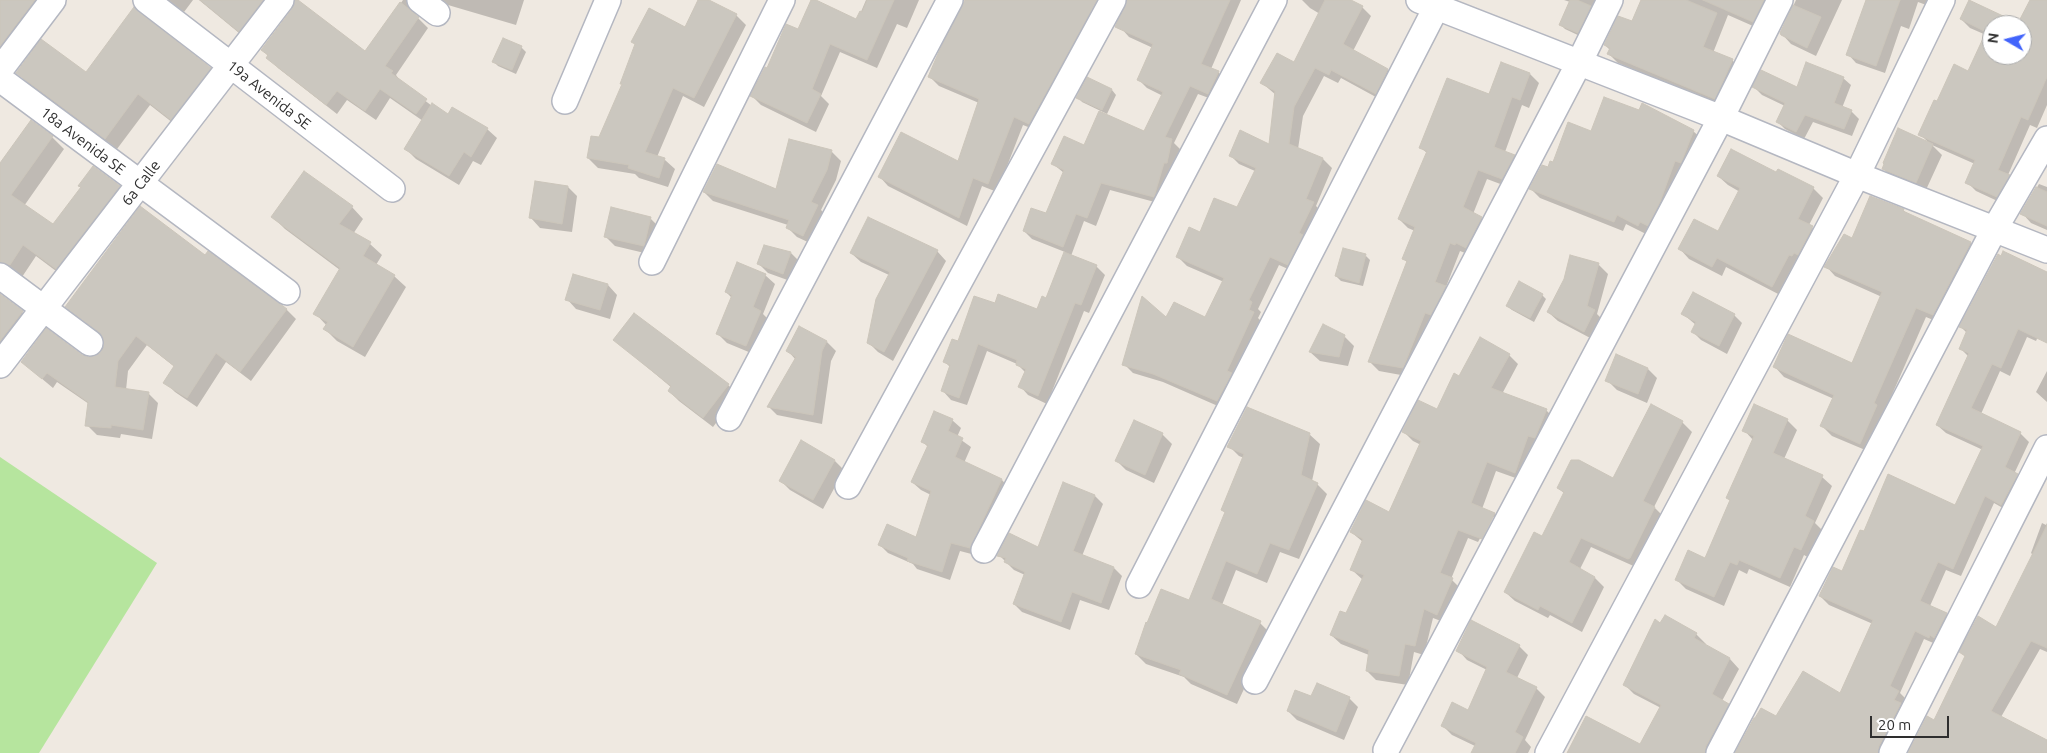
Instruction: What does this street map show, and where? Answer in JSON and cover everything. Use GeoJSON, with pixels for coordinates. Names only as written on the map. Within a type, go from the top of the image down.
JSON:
{"type":"FeatureCollection","features":[{"type":"Feature","properties":{"kind":"street"},"geometry":{"type":"LineString","coordinates":[[0,70],[53,0]]}},
{"type":"Feature","properties":{"kind":"street","name":"19a Avenida SE"},"geometry":{"type":"LineString","coordinates":[[146,0],[392,189]]}},
{"type":"Feature","properties":{"kind":"street","name":"6a Calle"},"geometry":{"type":"LineString","coordinates":[[0,366],[281,0]]}},
{"type":"Feature","properties":{"kind":"street"},"geometry":{"type":"LineString","coordinates":[[652,262],[782,0]]}},
{"type":"Feature","properties":{"kind":"street"},"geometry":{"type":"LineString","coordinates":[[729,418],[950,0]]}},
{"type":"Feature","properties":{"kind":"street"},"geometry":{"type":"LineString","coordinates":[[848,486],[1113,0]]}},
{"type":"Feature","properties":{"kind":"street"},"geometry":{"type":"LineString","coordinates":[[984,550],[1274,0]]}},
{"type":"Feature","properties":{"kind":"street"},"geometry":{"type":"LineString","coordinates":[[1255,680],[1579,63],[1610,0]]}},
{"type":"Feature","properties":{"kind":"street"},"geometry":{"type":"LineString","coordinates":[[1386,750],[1721,118],[1780,0]]}},
{"type":"Feature","properties":{"kind":"street"},"geometry":{"type":"LineString","coordinates":[[1548,753],[1857,175],[1942,0]]}},
{"type":"Feature","properties":{"kind":"street"},"geometry":{"type":"LineString","coordinates":[[1139,585],[1432,2],[1579,63],[1721,118],[1857,175],[2047,250]]}},
{"type":"Feature","properties":{"kind":"street"},"geometry":{"type":"LineString","coordinates":[[565,101],[600,4]]}},
{"type":"Feature","properties":{"kind":"street","name":"18a Avenida SE"},"geometry":{"type":"LineString","coordinates":[[0,79],[287,292]]}},
{"type":"Feature","properties":{"kind":"street"},"geometry":{"type":"LineString","coordinates":[[1719,753],[1994,230],[2047,139]]}},
{"type":"Feature","properties":{"kind":"street"},"geometry":{"type":"LineString","coordinates":[[0,276],[90,343]]}},
{"type":"Feature","properties":{"kind":"street"},"geometry":{"type":"LineString","coordinates":[[1892,753],[2047,448]]}},
{"type":"Feature","properties":{"kind":"green space"},"geometry":{"type":"Polygon","coordinates":[[[0,457],[157,563],[39,753],[0,753],[0,457]]]}},
{"type":"Feature","properties":{"kind":"building"},"geometry":{"type":"Polygon","coordinates":[[[0,0],[35,0],[0,46],[0,0]]]}},
{"type":"Feature","properties":{"kind":"building"},"geometry":{"type":"Polygon","coordinates":[[[200,0],[263,0],[239,32],[200,0]]]}},
{"type":"Feature","properties":{"kind":"building"},"geometry":{"type":"Polygon","coordinates":[[[295,0],[298,0],[365,51],[400,2],[419,17],[385,66],[393,71],[391,73],[427,99],[416,114],[380,89],[365,111],[337,91],[326,105],[266,58],[268,55],[261,50],[292,9],[295,0]]]}},
{"type":"Feature","properties":{"kind":"building"},"geometry":{"type":"Polygon","coordinates":[[[698,0],[709,0],[737,14],[694,98],[673,88],[645,152],[665,158],[659,178],[628,168],[629,165],[587,158],[591,136],[599,137],[622,84],[620,84],[635,44],[631,42],[649,8],[685,27],[698,0]]]}},
{"type":"Feature","properties":{"kind":"building"},"geometry":{"type":"Polygon","coordinates":[[[811,0],[816,0],[856,19],[860,11],[862,12],[867,0],[894,0],[867,60],[830,44],[812,89],[821,94],[807,123],[750,96],[765,67],[767,68],[786,24],[798,29],[811,0]]]}},
{"type":"Feature","properties":{"kind":"building"},"geometry":{"type":"Polygon","coordinates":[[[965,0],[1097,0],[1029,124],[1014,117],[988,184],[973,178],[959,218],[878,177],[901,132],[958,161],[979,99],[928,77],[965,0]]]}},
{"type":"Feature","properties":{"kind":"building"},"geometry":{"type":"Polygon","coordinates":[[[1127,0],[1230,0],[1201,64],[1219,71],[1208,94],[1190,86],[1165,137],[1172,139],[1167,163],[1164,163],[1154,197],[1101,183],[1087,218],[1076,214],[1063,247],[1023,231],[1031,208],[1046,213],[1064,170],[1051,164],[1064,136],[1084,145],[1099,111],[1144,131],[1163,92],[1137,80],[1153,44],[1115,27],[1127,0]]]}},
{"type":"Feature","properties":{"kind":"building"},"geometry":{"type":"Polygon","coordinates":[[[1325,0],[1351,0],[1363,6],[1343,44],[1388,69],[1376,94],[1331,70],[1329,75],[1315,68],[1294,107],[1289,144],[1323,158],[1306,199],[1314,202],[1299,233],[1303,235],[1288,265],[1270,257],[1249,300],[1252,302],[1249,310],[1254,312],[1227,371],[1232,373],[1217,401],[1153,374],[1122,365],[1142,296],[1166,317],[1174,302],[1205,317],[1224,278],[1176,257],[1189,227],[1200,232],[1214,198],[1237,207],[1256,168],[1229,156],[1240,130],[1269,144],[1275,91],[1260,83],[1277,53],[1294,62],[1325,0]]]}},
{"type":"Feature","properties":{"kind":"building"},"geometry":{"type":"Polygon","coordinates":[[[1570,0],[1577,0],[1591,6],[1578,33],[1559,25],[1570,0]]]}},
{"type":"Feature","properties":{"kind":"building"},"geometry":{"type":"Polygon","coordinates":[[[1641,0],[1686,0],[1717,13],[1703,47],[1733,59],[1715,99],[1607,54],[1610,48],[1604,45],[1618,16],[1632,21],[1641,0]]]}},
{"type":"Feature","properties":{"kind":"building"},"geometry":{"type":"Polygon","coordinates":[[[1703,0],[1764,0],[1753,22],[1703,0]]]}},
{"type":"Feature","properties":{"kind":"building"},"geometry":{"type":"Polygon","coordinates":[[[1866,0],[1900,0],[1876,66],[1846,55],[1866,0]]]}},
{"type":"Feature","properties":{"kind":"building"},"geometry":{"type":"Polygon","coordinates":[[[1969,0],[2001,15],[1982,15],[1982,30],[1960,19],[1969,0]]]}},
{"type":"Feature","properties":{"kind":"building"},"geometry":{"type":"Polygon","coordinates":[[[2030,0],[2047,0],[2047,77],[2028,120],[2021,117],[1998,170],[2010,175],[1997,197],[1965,183],[1975,160],[1918,135],[1934,100],[1937,101],[1954,64],[1968,71],[1982,41],[1982,65],[2032,65],[2032,15],[2022,15],[2030,0]]]}},
{"type":"Feature","properties":{"kind":"building"},"geometry":{"type":"Polygon","coordinates":[[[1793,5],[1821,17],[1807,48],[1780,33],[1793,5]]]}},
{"type":"Feature","properties":{"kind":"building"},"geometry":{"type":"Polygon","coordinates":[[[134,7],[211,68],[171,120],[138,94],[105,139],[16,73],[41,39],[86,72],[134,7]]]}},
{"type":"Feature","properties":{"kind":"building"},"geometry":{"type":"Polygon","coordinates":[[[503,38],[522,46],[512,70],[492,62],[503,38]]]}},
{"type":"Feature","properties":{"kind":"building"},"geometry":{"type":"Polygon","coordinates":[[[1501,62],[1530,73],[1520,100],[1512,97],[1494,147],[1515,155],[1502,179],[1478,170],[1463,207],[1482,217],[1466,248],[1456,243],[1455,245],[1450,243],[1435,282],[1446,286],[1431,315],[1425,313],[1403,368],[1368,362],[1407,261],[1402,259],[1415,227],[1398,219],[1427,151],[1419,148],[1447,78],[1489,94],[1501,62]]]}},
{"type":"Feature","properties":{"kind":"building"},"geometry":{"type":"Polygon","coordinates":[[[1806,62],[1844,77],[1834,103],[1852,110],[1844,129],[1805,115],[1796,132],[1776,122],[1785,103],[1752,87],[1761,70],[1797,87],[1806,62]]]}},
{"type":"Feature","properties":{"kind":"building"},"geometry":{"type":"Polygon","coordinates":[[[1087,77],[1112,89],[1102,110],[1076,98],[1087,77]]]}},
{"type":"Feature","properties":{"kind":"building"},"geometry":{"type":"Polygon","coordinates":[[[1604,97],[1639,110],[1642,103],[1694,130],[1681,163],[1675,161],[1660,202],[1648,226],[1640,222],[1638,226],[1617,215],[1614,222],[1529,189],[1542,165],[1548,167],[1550,161],[1553,162],[1568,122],[1591,131],[1604,97]]]}},
{"type":"Feature","properties":{"kind":"building"},"geometry":{"type":"Polygon","coordinates":[[[432,103],[448,114],[452,107],[488,128],[471,157],[464,152],[449,176],[404,149],[432,103]]]}},
{"type":"Feature","properties":{"kind":"building"},"geometry":{"type":"Polygon","coordinates":[[[31,120],[53,136],[11,195],[53,224],[81,187],[78,186],[93,166],[120,186],[56,269],[23,245],[10,265],[0,262],[0,163],[31,120]]]}},
{"type":"Feature","properties":{"kind":"building"},"geometry":{"type":"Polygon","coordinates":[[[1898,128],[1933,144],[1916,183],[1882,169],[1898,128]]]}},
{"type":"Feature","properties":{"kind":"building"},"geometry":{"type":"Polygon","coordinates":[[[789,139],[832,150],[827,170],[811,202],[818,205],[803,236],[786,228],[789,220],[703,192],[717,164],[776,189],[789,139]]]}},
{"type":"Feature","properties":{"kind":"building"},"geometry":{"type":"Polygon","coordinates":[[[1731,149],[1776,172],[1778,169],[1814,187],[1798,219],[1813,226],[1798,255],[1794,253],[1792,256],[1789,255],[1772,287],[1717,258],[1712,267],[1678,249],[1694,219],[1718,231],[1740,188],[1717,176],[1731,149]]]}},
{"type":"Feature","properties":{"kind":"building"},"geometry":{"type":"Polygon","coordinates":[[[304,171],[353,206],[339,224],[371,242],[363,256],[395,275],[353,347],[323,329],[328,322],[313,314],[340,268],[271,217],[304,171]]]}},
{"type":"Feature","properties":{"kind":"building"},"geometry":{"type":"Polygon","coordinates":[[[535,181],[568,186],[562,224],[529,218],[535,181]]]}},
{"type":"Feature","properties":{"kind":"building"},"geometry":{"type":"Polygon","coordinates":[[[2036,187],[2047,192],[2047,226],[2020,214],[2036,187]]]}},
{"type":"Feature","properties":{"kind":"building"},"geometry":{"type":"Polygon","coordinates":[[[1870,196],[1904,209],[1903,211],[1971,242],[1933,315],[1916,308],[1874,403],[1877,405],[1860,444],[1820,426],[1834,395],[1773,367],[1788,334],[1852,363],[1882,292],[1824,267],[1844,234],[1852,238],[1870,196]]]}},
{"type":"Feature","properties":{"kind":"building"},"geometry":{"type":"Polygon","coordinates":[[[140,206],[205,255],[208,251],[287,309],[240,372],[216,353],[187,398],[163,383],[174,366],[136,336],[118,361],[115,387],[149,392],[143,430],[111,425],[111,428],[85,426],[88,402],[47,373],[42,379],[21,362],[46,328],[82,355],[89,357],[101,352],[104,344],[99,332],[65,307],[140,206]]]}},
{"type":"Feature","properties":{"kind":"building"},"geometry":{"type":"Polygon","coordinates":[[[611,207],[651,217],[644,246],[604,237],[611,207]]]}},
{"type":"Feature","properties":{"kind":"building"},"geometry":{"type":"Polygon","coordinates":[[[868,217],[938,250],[884,352],[867,343],[876,299],[890,272],[850,253],[868,217]]]}},
{"type":"Feature","properties":{"kind":"building"},"geometry":{"type":"Polygon","coordinates":[[[764,245],[791,252],[783,274],[757,264],[764,245]]]}},
{"type":"Feature","properties":{"kind":"building"},"geometry":{"type":"Polygon","coordinates":[[[1343,248],[1366,254],[1359,283],[1335,276],[1343,248]]]}},
{"type":"Feature","properties":{"kind":"building"},"geometry":{"type":"Polygon","coordinates":[[[2003,251],[2047,272],[2047,343],[2018,329],[2001,368],[1992,364],[1971,408],[2021,432],[2005,467],[2018,474],[2001,505],[1985,496],[1953,569],[1938,562],[1920,601],[1947,613],[1934,638],[1930,635],[1929,638],[1915,631],[1890,686],[1899,691],[1894,700],[1901,703],[1879,746],[1878,753],[1735,753],[1761,708],[1776,716],[1803,671],[1840,693],[1873,620],[1819,596],[1833,567],[1842,571],[1860,530],[1864,531],[1888,474],[1955,505],[1983,446],[1936,425],[1969,353],[1959,349],[1967,330],[1959,327],[1998,254],[2001,256],[2003,251]]]}},
{"type":"Feature","properties":{"kind":"building"},"geometry":{"type":"Polygon","coordinates":[[[1064,252],[1097,265],[1081,305],[1075,303],[1038,396],[1018,387],[1026,369],[1016,365],[1017,360],[978,344],[959,398],[941,391],[950,365],[943,362],[952,339],[958,341],[974,296],[995,303],[998,294],[1037,309],[1042,296],[1046,298],[1064,252]]]}},
{"type":"Feature","properties":{"kind":"building"},"geometry":{"type":"Polygon","coordinates":[[[1570,255],[1599,263],[1587,306],[1595,310],[1584,332],[1547,312],[1564,279],[1570,255]]]}},
{"type":"Feature","properties":{"kind":"building"},"geometry":{"type":"Polygon","coordinates":[[[737,262],[766,274],[753,307],[761,311],[746,346],[716,334],[732,295],[725,292],[737,262]]]}},
{"type":"Feature","properties":{"kind":"building"},"geometry":{"type":"Polygon","coordinates":[[[573,274],[608,284],[600,310],[565,300],[573,274]]]}},
{"type":"Feature","properties":{"kind":"building"},"geometry":{"type":"Polygon","coordinates":[[[1519,281],[1543,294],[1530,318],[1506,306],[1519,281]]]}},
{"type":"Feature","properties":{"kind":"building"},"geometry":{"type":"Polygon","coordinates":[[[1693,292],[1735,314],[1719,346],[1691,332],[1696,322],[1681,314],[1693,292]]]}},
{"type":"Feature","properties":{"kind":"building"},"geometry":{"type":"Polygon","coordinates":[[[0,294],[23,311],[0,341],[0,294]]]}},
{"type":"Feature","properties":{"kind":"building"},"geometry":{"type":"Polygon","coordinates":[[[634,313],[729,384],[703,418],[668,391],[671,386],[613,340],[634,313]]]}},
{"type":"Feature","properties":{"kind":"building"},"geometry":{"type":"Polygon","coordinates":[[[1323,324],[1345,335],[1339,357],[1309,352],[1323,324]]]}},
{"type":"Feature","properties":{"kind":"building"},"geometry":{"type":"Polygon","coordinates":[[[799,326],[827,341],[822,351],[813,415],[767,407],[796,357],[786,351],[799,326]]]}},
{"type":"Feature","properties":{"kind":"building"},"geometry":{"type":"Polygon","coordinates":[[[1480,337],[1510,354],[1491,388],[1547,409],[1535,438],[1528,436],[1515,473],[1487,462],[1471,503],[1495,513],[1482,539],[1458,530],[1440,573],[1453,578],[1437,615],[1424,609],[1415,646],[1405,644],[1399,676],[1366,671],[1369,650],[1330,635],[1340,611],[1346,613],[1364,575],[1350,570],[1363,539],[1350,532],[1366,500],[1389,512],[1421,441],[1402,432],[1418,400],[1437,409],[1454,373],[1459,376],[1480,337]]]}},
{"type":"Feature","properties":{"kind":"building"},"geometry":{"type":"Polygon","coordinates":[[[1616,354],[1648,368],[1638,394],[1605,381],[1616,354]]]}},
{"type":"Feature","properties":{"kind":"building"},"geometry":{"type":"Polygon","coordinates":[[[1651,404],[1683,421],[1643,501],[1655,507],[1630,558],[1628,559],[1581,538],[1569,562],[1595,577],[1572,623],[1540,606],[1538,610],[1504,592],[1534,532],[1542,536],[1564,492],[1557,488],[1571,460],[1579,460],[1613,478],[1651,404]]]}},
{"type":"Feature","properties":{"kind":"building"},"geometry":{"type":"Polygon","coordinates":[[[1754,404],[1788,419],[1773,453],[1823,475],[1805,516],[1814,521],[1801,550],[1794,547],[1780,578],[1739,560],[1737,565],[1730,562],[1714,597],[1675,580],[1688,550],[1705,558],[1730,500],[1726,498],[1754,436],[1742,431],[1754,404]]]}},
{"type":"Feature","properties":{"kind":"building"},"geometry":{"type":"Polygon","coordinates":[[[1247,407],[1310,433],[1301,475],[1318,483],[1289,550],[1270,543],[1257,574],[1226,561],[1211,599],[1261,621],[1227,695],[1179,674],[1181,670],[1135,654],[1146,622],[1161,589],[1189,600],[1225,512],[1221,510],[1244,454],[1227,447],[1247,407]]]}},
{"type":"Feature","properties":{"kind":"building"},"geometry":{"type":"Polygon","coordinates":[[[934,411],[953,419],[948,431],[963,438],[955,457],[1002,479],[970,548],[951,543],[942,572],[907,561],[908,558],[878,545],[887,524],[916,537],[931,491],[911,482],[928,445],[921,442],[934,411]]]}},
{"type":"Feature","properties":{"kind":"building"},"geometry":{"type":"Polygon","coordinates":[[[1134,420],[1163,433],[1145,475],[1115,461],[1134,420]]]}},
{"type":"Feature","properties":{"kind":"building"},"geometry":{"type":"Polygon","coordinates":[[[801,440],[835,460],[813,500],[779,481],[801,440]]]}},
{"type":"Feature","properties":{"kind":"building"},"geometry":{"type":"Polygon","coordinates":[[[1063,482],[1095,495],[1073,551],[1114,567],[1101,603],[1072,592],[1061,622],[1013,604],[1025,572],[1004,562],[1006,558],[997,556],[1009,533],[1038,547],[1063,482]]]}},
{"type":"Feature","properties":{"kind":"building"},"geometry":{"type":"Polygon","coordinates":[[[2047,525],[2047,648],[2031,641],[1991,711],[2047,740],[2047,753],[1908,753],[1927,716],[1934,720],[1965,656],[1959,652],[1978,616],[1996,627],[2047,525]]]}},
{"type":"Feature","properties":{"kind":"building"},"geometry":{"type":"Polygon","coordinates":[[[1665,615],[1697,633],[1694,638],[1730,658],[1712,694],[1729,704],[1706,746],[1705,753],[1567,753],[1586,716],[1640,744],[1661,705],[1623,685],[1655,619],[1660,623],[1665,615]]]}},
{"type":"Feature","properties":{"kind":"building"},"geometry":{"type":"Polygon","coordinates":[[[1471,620],[1520,645],[1506,672],[1537,687],[1515,732],[1523,737],[1515,753],[1471,753],[1476,743],[1441,726],[1452,702],[1468,710],[1487,667],[1456,651],[1471,620]]]}},
{"type":"Feature","properties":{"kind":"building"},"geometry":{"type":"Polygon","coordinates":[[[1317,683],[1350,697],[1336,732],[1287,711],[1295,690],[1311,696],[1317,683]]]}}]}
